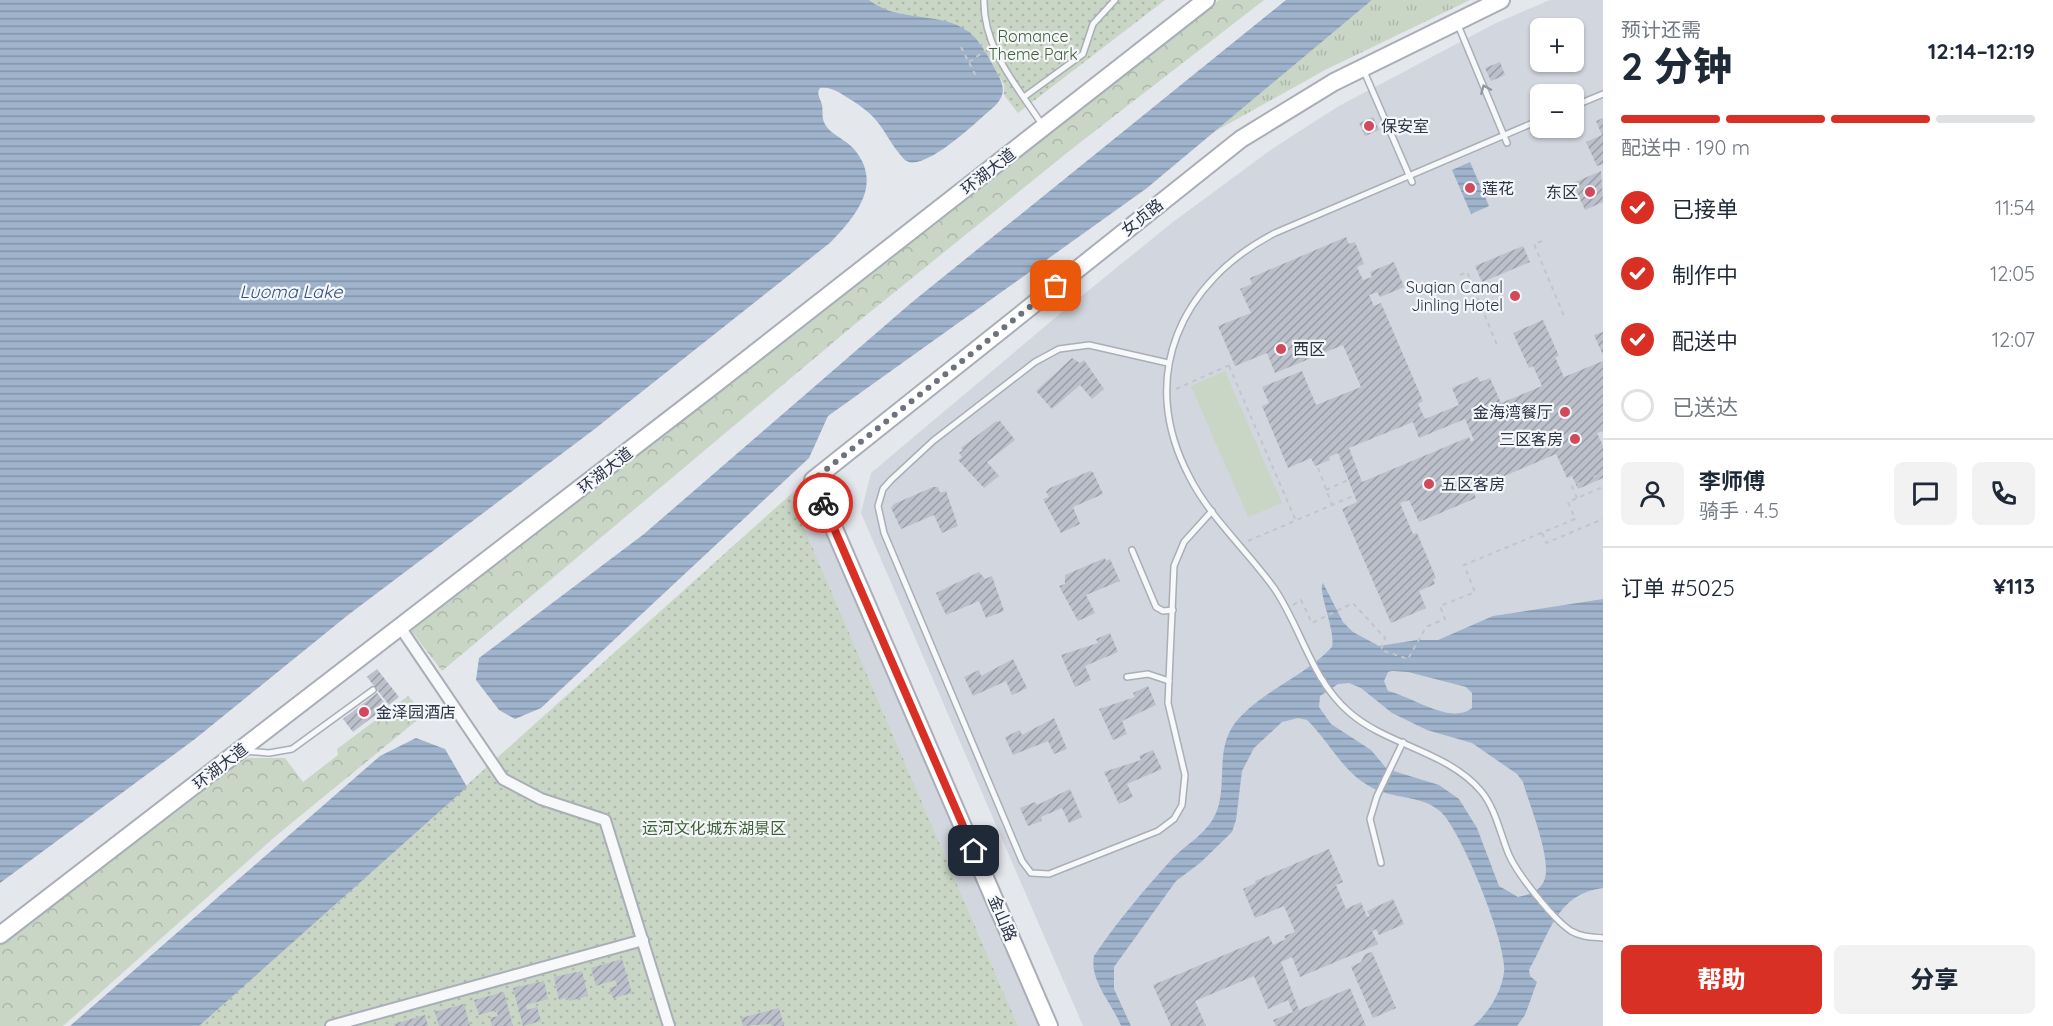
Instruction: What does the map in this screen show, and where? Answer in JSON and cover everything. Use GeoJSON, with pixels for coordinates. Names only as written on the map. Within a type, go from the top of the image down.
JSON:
{"type":"FeatureCollection","features":[{"type":"Feature","properties":{"kind":"main road","name":"环湖大道"},"geometry":{"type":"LineString","coordinates":[[0,935],[1206,0]]}},
{"type":"Feature","properties":{"kind":"main road","name":"女贞路"},"geometry":{"type":"LineString","coordinates":[[813,480],[1241,139],[1287,109],[1363,67],[1501,0]]}},
{"type":"Feature","properties":{"kind":"main road","name":"金山路"},"geometry":{"type":"LineString","coordinates":[[813,480],[1049,1026]]}},
{"type":"Feature","properties":{"kind":"street"},"geometry":{"type":"LineString","coordinates":[[400,627],[503,779],[541,799],[605,820],[669,1026]]}},
{"type":"Feature","properties":{"kind":"street"},"geometry":{"type":"LineString","coordinates":[[331,1026],[643,940]]}},
{"type":"Feature","properties":{"kind":"lane"},"geometry":{"type":"LineString","coordinates":[[984,0],[986,33],[999,59],[1044,127]]}},
{"type":"Feature","properties":{"kind":"lane"},"geometry":{"type":"LineString","coordinates":[[1024,97],[1083,54],[1093,24],[1115,0]]}},
{"type":"Feature","properties":{"kind":"lane"},"geometry":{"type":"LineString","coordinates":[[1456,21],[1507,143]]}},
{"type":"Feature","properties":{"kind":"lane"},"geometry":{"type":"LineString","coordinates":[[1363,67],[1412,182]]}},
{"type":"Feature","properties":{"kind":"lane"},"geometry":{"type":"LineString","coordinates":[[1584,102],[1603,94]]}},
{"type":"Feature","properties":{"kind":"lane"},"geometry":{"type":"LineString","coordinates":[[1530,124],[1275,233],[1246,250],[1213,282],[1183,322],[1168,363],[1166,394],[1168,420],[1181,459],[1212,512],[1274,589],[1286,608],[1306,652],[1335,697],[1357,718],[1449,765],[1481,791],[1496,816],[1511,858],[1528,886],[1566,927],[1580,935],[1603,938]]}},
{"type":"Feature","properties":{"kind":"lane"},"geometry":{"type":"LineString","coordinates":[[1168,363],[1103,347],[1080,345],[1059,349],[1035,362],[933,441],[887,485],[878,506],[884,533],[1022,861],[1031,873],[1042,875],[1054,873],[1158,831],[1174,819],[1182,805],[1186,785],[1168,703],[1174,566],[1177,554],[1193,529],[1212,512]]}},
{"type":"Feature","properties":{"kind":"lane"},"geometry":{"type":"LineString","coordinates":[[1132,550],[1156,607],[1163,611],[1173,610]]}},
{"type":"Feature","properties":{"kind":"lane"},"geometry":{"type":"LineString","coordinates":[[1127,677],[1148,674],[1168,681]]}},
{"type":"Feature","properties":{"kind":"lane"},"geometry":{"type":"LineString","coordinates":[[239,751],[269,753],[292,749],[373,690]]}},
{"type":"Feature","properties":{"kind":"lane"},"geometry":{"type":"LineString","coordinates":[[1381,863],[1370,828],[1377,796],[1403,742]]}},
{"type":"Feature","properties":{"kind":"path"},"geometry":{"type":"LineString","coordinates":[[961,48],[977,78]]}},
{"type":"Feature","properties":{"kind":"path"},"geometry":{"type":"LineString","coordinates":[[969,62],[985,51]]}},
{"type":"Feature","properties":{"kind":"path"},"geometry":{"type":"LineString","coordinates":[[1542,241],[1534,244],[1564,316]]}},
{"type":"Feature","properties":{"kind":"path"},"geometry":{"type":"LineString","coordinates":[[1460,275],[1467,272],[1497,345]]}},
{"type":"Feature","properties":{"kind":"path"},"geometry":{"type":"LineString","coordinates":[[1166,394],[1234,363]]}},
{"type":"Feature","properties":{"kind":"path"},"geometry":{"type":"LineString","coordinates":[[1229,366],[1296,520]]}},
{"type":"Feature","properties":{"kind":"path"},"geometry":{"type":"LineString","coordinates":[[1318,468],[1332,505]]}},
{"type":"Feature","properties":{"kind":"path"},"geometry":{"type":"LineString","coordinates":[[1577,498],[1572,486],[1603,473]]}},
{"type":"Feature","properties":{"kind":"path"},"geometry":{"type":"LineString","coordinates":[[1326,489],[1348,480]]}},
{"type":"Feature","properties":{"kind":"path"},"geometry":{"type":"LineString","coordinates":[[1286,608],[1301,600],[1312,623],[1353,603],[1385,638],[1382,650],[1408,659],[1426,627],[1445,619],[1440,606],[1475,592],[1464,565],[1575,519],[1568,502],[1603,487]]}},
{"type":"Feature","properties":{"kind":"path"},"geometry":{"type":"LineString","coordinates":[[1239,545],[1353,496]]}},
{"type":"Feature","properties":{"kind":"path"},"geometry":{"type":"LineString","coordinates":[[1542,532],[1546,543],[1603,519]]}},
{"type":"Feature","properties":{"kind":"shaded area"},"geometry":{"type":"Polygon","coordinates":[[[1550,0],[1603,0],[1603,1026],[1083,1026],[861,513],[871,473],[1173,222],[1272,149],[1339,106],[1496,23],[1550,0]]]}},
{"type":"Feature","properties":{"kind":"shaded area"},"geometry":{"type":"Polygon","coordinates":[[[807,480],[1043,1026],[1018,1026],[790,495],[807,480]]]}},
{"type":"Feature","properties":{"kind":"green space","name":"Romance Theme Park"},"geometry":{"type":"Polygon","coordinates":[[[869,0],[1165,0],[1018,113],[1004,95],[1004,85],[980,43],[965,29],[897,14],[878,7],[869,0]]]}},
{"type":"Feature","properties":{"kind":"green space"},"geometry":{"type":"Polygon","coordinates":[[[1219,0],[1264,0],[1073,148],[854,325],[442,671],[410,629],[784,343],[1219,0]]]}},
{"type":"Feature","properties":{"kind":"green space"},"geometry":{"type":"Polygon","coordinates":[[[1372,0],[1470,0],[1325,70],[1212,133],[1372,0]]]}},
{"type":"Feature","properties":{"kind":"green space"},"geometry":{"type":"Polygon","coordinates":[[[1225,371],[1282,503],[1248,517],[1191,386],[1225,371]]]}},
{"type":"Feature","properties":{"kind":"green space","name":"运河文化城东湖景区"},"geometry":{"type":"Polygon","coordinates":[[[790,495],[1018,1026],[198,1026],[790,495]]]}},
{"type":"Feature","properties":{"kind":"green space"},"geometry":{"type":"Polygon","coordinates":[[[408,696],[420,709],[421,717],[277,835],[63,1026],[0,1026],[0,943],[243,758],[285,758],[303,782],[338,755],[337,749],[408,696]]]}},
{"type":"Feature","properties":{"kind":"water","name":"Luoma Lake"},"geometry":{"type":"Polygon","coordinates":[[[0,0],[869,0],[891,11],[940,20],[963,28],[978,42],[990,59],[1003,89],[1001,98],[994,107],[946,147],[921,161],[910,162],[903,158],[877,121],[863,108],[829,88],[820,88],[818,94],[825,124],[831,132],[853,148],[862,161],[866,174],[863,198],[857,210],[831,242],[596,428],[348,615],[195,739],[0,883],[0,0]]]}},
{"type":"Feature","properties":{"kind":"water"},"geometry":{"type":"Polygon","coordinates":[[[1286,0],[1372,0],[1147,188],[828,416],[809,458],[541,708],[515,719],[499,710],[476,680],[479,658],[644,534],[911,303],[1286,0]]]}},
{"type":"Feature","properties":{"kind":"water"},"geometry":{"type":"Polygon","coordinates":[[[1470,162],[1489,206],[1471,214],[1452,170],[1470,162]]]}},
{"type":"Feature","properties":{"kind":"water"},"geometry":{"type":"Polygon","coordinates":[[[1323,583],[1343,622],[1353,632],[1379,646],[1417,640],[1438,640],[1493,616],[1603,599],[1603,888],[1575,898],[1556,918],[1529,970],[1530,976],[1537,982],[1525,1015],[1517,1026],[1473,1026],[1484,1015],[1497,994],[1503,979],[1503,958],[1482,889],[1450,823],[1441,812],[1425,802],[1378,790],[1359,780],[1307,720],[1298,718],[1282,722],[1254,748],[1242,771],[1236,820],[1232,832],[1200,863],[1176,881],[1114,967],[1114,989],[1131,1026],[1121,1026],[1098,983],[1093,965],[1094,956],[1151,883],[1176,855],[1204,831],[1213,819],[1221,796],[1225,746],[1228,734],[1235,723],[1257,702],[1309,667],[1332,647],[1333,640],[1323,583]],[[1388,672],[1384,681],[1388,691],[1443,712],[1463,712],[1472,708],[1472,693],[1466,687],[1408,672],[1388,672]],[[1349,683],[1338,684],[1320,696],[1319,707],[1331,724],[1371,750],[1387,769],[1439,785],[1459,799],[1477,828],[1499,886],[1518,897],[1539,888],[1546,872],[1543,847],[1523,782],[1517,774],[1472,743],[1427,730],[1392,713],[1361,688],[1349,683]]]}},
{"type":"Feature","properties":{"kind":"water"},"geometry":{"type":"Polygon","coordinates":[[[416,738],[445,749],[467,787],[199,1026],[70,1026],[380,756],[416,738]]]}},
{"type":"Feature","properties":{"kind":"building"},"geometry":{"type":"Polygon","coordinates":[[[1500,62],[1505,75],[1491,81],[1485,68],[1500,62]]]}},
{"type":"Feature","properties":{"kind":"building","name":"保安室"},"geometry":{"type":"Polygon","coordinates":[[[1373,117],[1379,130],[1365,136],[1359,123],[1373,117]]]}},
{"type":"Feature","properties":{"kind":"building","name":"东区"},"geometry":{"type":"Polygon","coordinates":[[[1603,118],[1603,164],[1597,166],[1586,142],[1602,135],[1596,121],[1603,118]]]}},
{"type":"Feature","properties":{"kind":"building","name":"东区"},"geometry":{"type":"Polygon","coordinates":[[[1601,171],[1603,202],[1585,210],[1573,183],[1601,171]]]}},
{"type":"Feature","properties":{"kind":"building"},"geometry":{"type":"Polygon","coordinates":[[[1346,237],[1349,244],[1355,242],[1364,264],[1357,267],[1363,280],[1372,277],[1370,272],[1394,262],[1404,287],[1380,297],[1377,292],[1369,295],[1374,306],[1381,303],[1423,401],[1418,404],[1425,419],[1459,405],[1452,388],[1478,377],[1480,382],[1490,378],[1501,403],[1542,386],[1533,366],[1529,368],[1513,333],[1543,320],[1559,356],[1555,357],[1564,377],[1603,361],[1603,431],[1597,433],[1603,446],[1603,478],[1578,489],[1572,476],[1567,478],[1556,454],[1502,477],[1501,474],[1484,481],[1482,476],[1469,482],[1476,498],[1419,522],[1409,500],[1400,503],[1413,534],[1417,533],[1436,578],[1433,579],[1435,584],[1419,591],[1426,608],[1391,623],[1342,509],[1357,502],[1338,453],[1329,457],[1330,460],[1315,466],[1311,458],[1288,468],[1262,406],[1269,403],[1262,387],[1302,371],[1316,405],[1361,387],[1343,345],[1275,373],[1267,353],[1235,366],[1218,326],[1251,313],[1240,289],[1252,284],[1250,278],[1346,237]],[[1465,419],[1419,438],[1413,422],[1349,448],[1362,482],[1469,437],[1471,442],[1474,440],[1465,419]]]}},
{"type":"Feature","properties":{"kind":"building"},"geometry":{"type":"Polygon","coordinates":[[[1523,246],[1530,262],[1482,282],[1475,266],[1523,246]]]}},
{"type":"Feature","properties":{"kind":"building"},"geometry":{"type":"Polygon","coordinates":[[[1603,332],[1603,355],[1594,335],[1603,332]]]}},
{"type":"Feature","properties":{"kind":"building"},"geometry":{"type":"Polygon","coordinates":[[[1072,358],[1080,363],[1084,360],[1104,389],[1092,399],[1080,385],[1052,409],[1036,391],[1072,358]]]}},
{"type":"Feature","properties":{"kind":"building"},"geometry":{"type":"Polygon","coordinates":[[[1000,421],[1015,440],[987,462],[999,476],[984,488],[958,460],[962,457],[959,453],[963,450],[961,448],[995,422],[1000,421]]]}},
{"type":"Feature","properties":{"kind":"building"},"geometry":{"type":"Polygon","coordinates":[[[1090,471],[1093,472],[1103,494],[1073,507],[1080,524],[1061,533],[1043,499],[1049,497],[1046,492],[1050,488],[1090,471]]]}},
{"type":"Feature","properties":{"kind":"building"},"geometry":{"type":"Polygon","coordinates":[[[933,487],[938,487],[940,493],[946,491],[958,526],[942,533],[934,515],[901,529],[891,508],[894,504],[933,487]]]}},
{"type":"Feature","properties":{"kind":"building"},"geometry":{"type":"Polygon","coordinates":[[[1105,558],[1106,561],[1110,559],[1120,581],[1086,595],[1095,613],[1078,621],[1059,586],[1065,584],[1065,575],[1105,558]]]}},
{"type":"Feature","properties":{"kind":"building"},"geometry":{"type":"Polygon","coordinates":[[[979,572],[985,579],[992,576],[1004,611],[986,618],[979,601],[946,615],[936,593],[979,572]]]}},
{"type":"Feature","properties":{"kind":"building"},"geometry":{"type":"Polygon","coordinates":[[[1110,633],[1118,652],[1085,666],[1091,680],[1075,687],[1061,655],[1098,643],[1096,639],[1110,633]]]}},
{"type":"Feature","properties":{"kind":"building"},"geometry":{"type":"Polygon","coordinates":[[[1013,659],[1027,688],[1012,695],[1006,681],[973,696],[964,677],[979,670],[981,676],[1013,659]]]}},
{"type":"Feature","properties":{"kind":"building"},"geometry":{"type":"Polygon","coordinates":[[[377,669],[399,697],[389,705],[367,677],[377,669]]]}},
{"type":"Feature","properties":{"kind":"building"},"geometry":{"type":"Polygon","coordinates":[[[1148,686],[1156,705],[1122,721],[1127,734],[1113,740],[1099,709],[1135,697],[1133,693],[1148,686]]]}},
{"type":"Feature","properties":{"kind":"building"},"geometry":{"type":"Polygon","coordinates":[[[377,693],[387,706],[353,732],[343,719],[377,693]]]}},
{"type":"Feature","properties":{"kind":"building"},"geometry":{"type":"Polygon","coordinates":[[[1054,718],[1067,749],[1054,754],[1048,741],[1013,755],[1005,737],[1020,730],[1022,735],[1054,718]]]}},
{"type":"Feature","properties":{"kind":"building"},"geometry":{"type":"Polygon","coordinates":[[[1153,750],[1162,769],[1127,784],[1133,797],[1119,804],[1104,772],[1141,760],[1139,756],[1153,750]]]}},
{"type":"Feature","properties":{"kind":"building"},"geometry":{"type":"Polygon","coordinates":[[[1070,789],[1082,817],[1069,823],[1062,808],[1041,817],[1042,821],[1028,826],[1020,808],[1035,802],[1037,805],[1070,789]]]}},
{"type":"Feature","properties":{"kind":"building"},"geometry":{"type":"Polygon","coordinates":[[[1329,849],[1343,882],[1336,885],[1346,909],[1361,902],[1367,917],[1370,916],[1367,911],[1393,899],[1404,924],[1379,935],[1376,929],[1372,931],[1378,944],[1300,977],[1292,957],[1281,962],[1299,1010],[1350,988],[1366,1026],[1276,1026],[1273,1020],[1293,1012],[1288,1000],[1268,1009],[1254,976],[1195,1001],[1206,1026],[1171,1026],[1153,985],[1269,936],[1273,945],[1286,939],[1284,936],[1295,932],[1284,906],[1255,918],[1243,889],[1256,883],[1255,881],[1329,849]]]}},
{"type":"Feature","properties":{"kind":"building"},"geometry":{"type":"Polygon","coordinates":[[[1372,952],[1396,1008],[1373,1018],[1351,967],[1361,962],[1365,954],[1372,952]]]}},
{"type":"Feature","properties":{"kind":"building"},"geometry":{"type":"Polygon","coordinates":[[[622,959],[632,993],[613,998],[609,988],[617,986],[615,980],[596,986],[591,968],[622,959]]]}},
{"type":"Feature","properties":{"kind":"building"},"geometry":{"type":"Polygon","coordinates":[[[582,971],[588,996],[569,1001],[568,997],[559,1000],[554,977],[582,971]]]}},
{"type":"Feature","properties":{"kind":"building"},"geometry":{"type":"Polygon","coordinates":[[[544,981],[548,999],[526,1005],[527,1010],[537,1007],[541,1021],[523,1026],[513,988],[544,981]]]}},
{"type":"Feature","properties":{"kind":"building"},"geometry":{"type":"Polygon","coordinates":[[[504,992],[513,1026],[492,1026],[490,1018],[498,1016],[496,1010],[479,1015],[474,1000],[504,992]]]}},
{"type":"Feature","properties":{"kind":"building"},"geometry":{"type":"Polygon","coordinates":[[[464,1004],[470,1026],[439,1026],[435,1012],[464,1004]]]}},
{"type":"Feature","properties":{"kind":"building"},"geometry":{"type":"Polygon","coordinates":[[[779,1008],[784,1026],[772,1026],[771,1024],[743,1026],[741,1018],[779,1008]]]}},
{"type":"Feature","properties":{"kind":"building"},"geometry":{"type":"Polygon","coordinates":[[[425,1015],[428,1026],[395,1026],[394,1024],[425,1015]]]}},
{"type":"Feature","properties":{"kind":"way so far"},"geometry":{"type":"LineString","coordinates":[[823,503],[813,480],[1056,286]]}},
{"type":"Feature","properties":{"kind":"place","name":"保安室"},"geometry":{"type":"Point","coordinates":[1369,126]}},
{"type":"Feature","properties":{"kind":"place","name":"莲花"},"geometry":{"type":"Point","coordinates":[1470,188]}},
{"type":"Feature","properties":{"kind":"place","name":"东区"},"geometry":{"type":"Point","coordinates":[1590,192]}},
{"type":"Feature","properties":{"kind":"place","name":"Suqian Canal Jinling Hotel"},"geometry":{"type":"Point","coordinates":[1515,296]}},
{"type":"Feature","properties":{"kind":"place","name":"西区"},"geometry":{"type":"Point","coordinates":[1281,349]}},
{"type":"Feature","properties":{"kind":"place","name":"金海湾餐厅"},"geometry":{"type":"Point","coordinates":[1565,412]}},
{"type":"Feature","properties":{"kind":"place","name":"三区客房"},"geometry":{"type":"Point","coordinates":[1575,439]}},
{"type":"Feature","properties":{"kind":"place","name":"五区客房"},"geometry":{"type":"Point","coordinates":[1429,484]}},
{"type":"Feature","properties":{"kind":"place","name":"金泽园酒店"},"geometry":{"type":"Point","coordinates":[364,712]}},
{"type":"Feature","properties":{"kind":"route"},"geometry":{"type":"LineString","coordinates":[[823,503],[974,851]]}}]}
